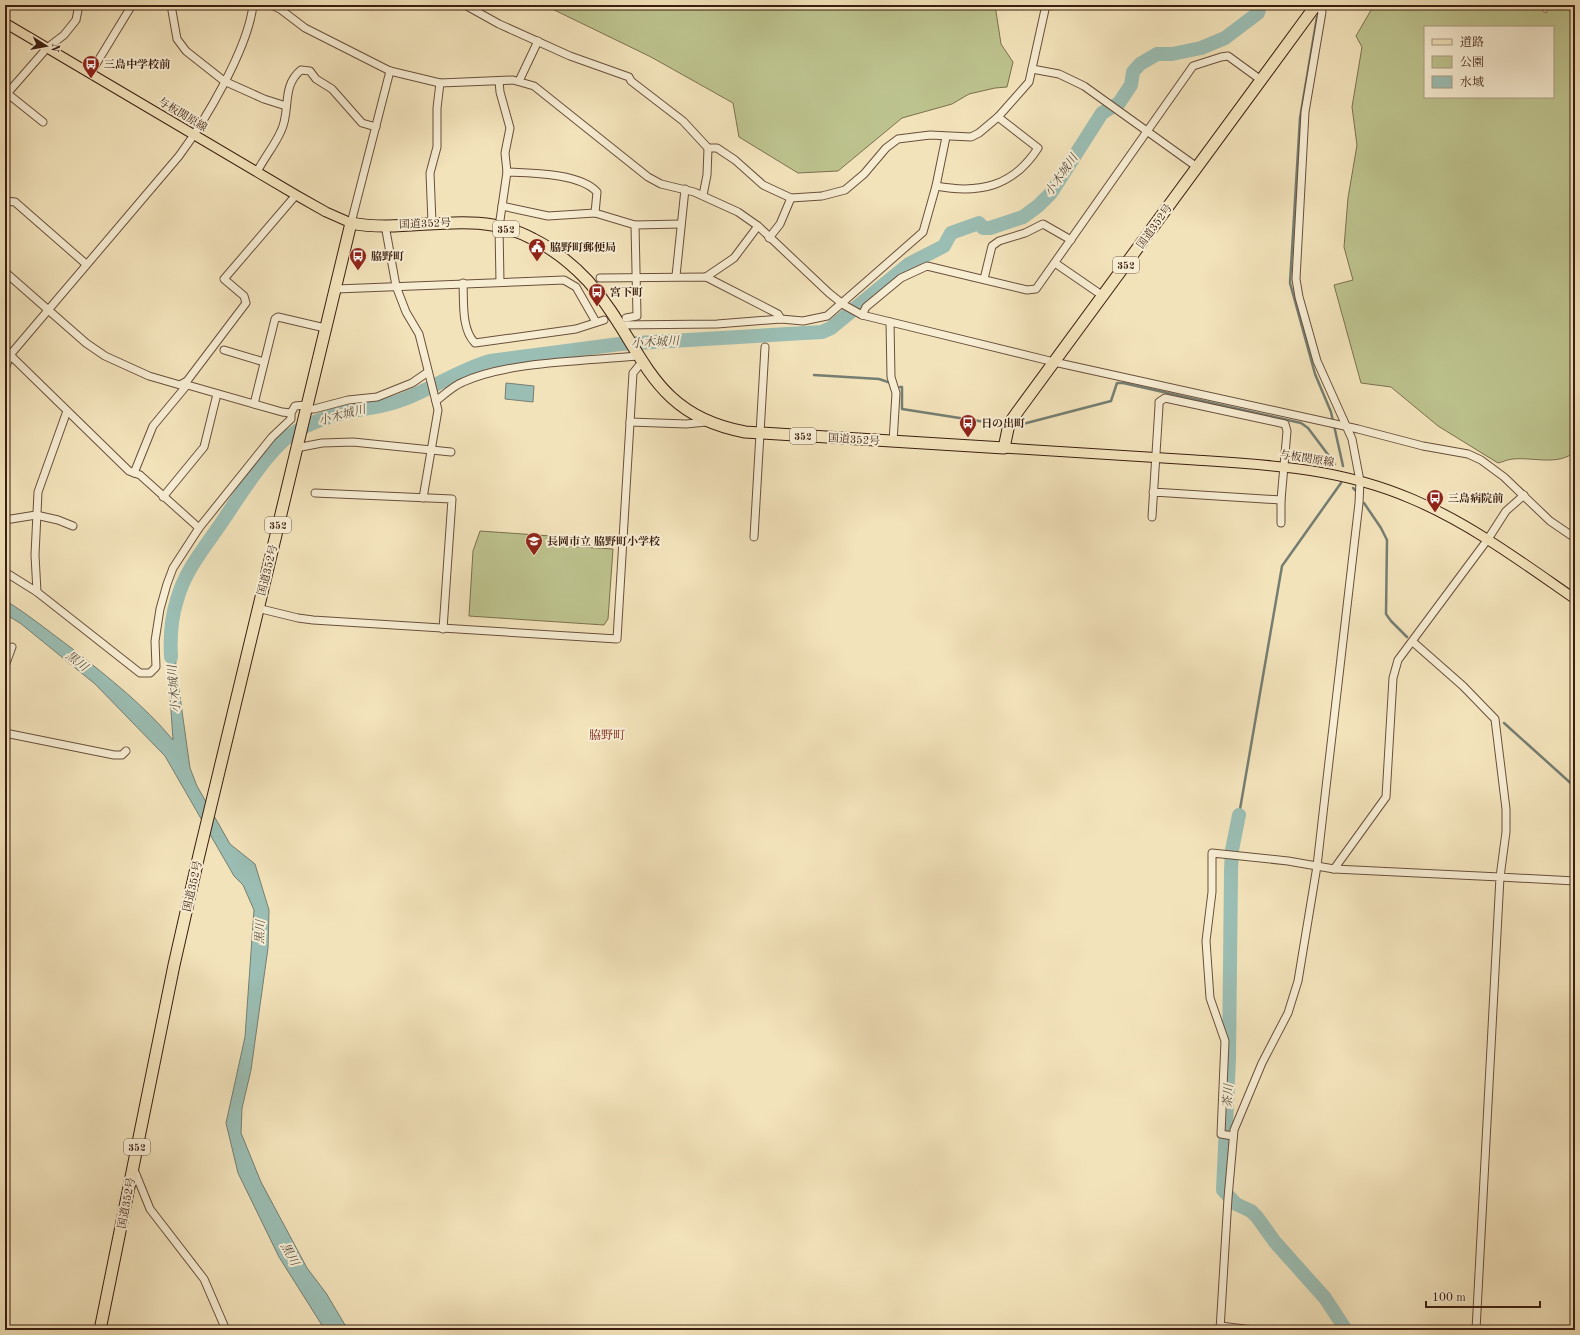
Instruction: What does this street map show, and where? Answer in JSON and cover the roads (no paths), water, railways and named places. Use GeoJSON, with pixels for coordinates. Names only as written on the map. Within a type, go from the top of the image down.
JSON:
{"type":"FeatureCollection","features":[{"type":"Feature","properties":{"kind":"highway","name":"国道352号"},"geometry":{"type":"LineString","coordinates":[[100,1330],[199,855],[223,749],[351,223],[364,226],[464,222],[499,227],[532,238],[567,261],[588,281],[622,323],[639,356],[661,388],[671,398],[706,422],[732,430],[759,433],[1004,448],[1009,424],[1317,5]]}},
{"type":"Feature","properties":{"kind":"main road","name":"与板関原線"},"geometry":{"type":"LineString","coordinates":[[5,23],[296,195],[326,212],[351,223]]}},
{"type":"Feature","properties":{"kind":"main road","name":"与板関原線"},"geometry":{"type":"LineString","coordinates":[[1004,448],[1284,466],[1330,473],[1412,498],[1457,521],[1488,539],[1575,599]]}},
{"type":"Feature","properties":{"kind":"street"},"geometry":{"type":"LineString","coordinates":[[43,122],[6,95],[47,48],[64,35],[76,20],[79,5]]}},
{"type":"Feature","properties":{"kind":"street"},"geometry":{"type":"LineString","coordinates":[[90,74],[132,5]]}},
{"type":"Feature","properties":{"kind":"street"},"geometry":{"type":"LineString","coordinates":[[171,5],[175,30],[180,45],[224,81],[264,99],[286,106]]}},
{"type":"Feature","properties":{"kind":"street"},"geometry":{"type":"LineString","coordinates":[[5,369],[7,352],[48,309],[179,156],[195,135],[235,62],[246,33],[253,5]]}},
{"type":"Feature","properties":{"kind":"street"},"geometry":{"type":"LineString","coordinates":[[272,5],[282,7],[305,28],[390,71],[440,83],[519,81],[534,86],[648,177],[661,184],[685,189],[703,195],[738,212],[758,226],[769,238],[842,304],[861,314],[1054,362],[1346,427],[1423,446],[1468,454],[1481,460],[1504,476],[1550,521],[1572,536],[1575,530]]}},
{"type":"Feature","properties":{"kind":"street"},"geometry":{"type":"LineString","coordinates":[[465,5],[499,24],[570,56],[629,77],[631,81],[683,121],[708,148],[707,175],[703,195]]}},
{"type":"Feature","properties":{"kind":"street"},"geometry":{"type":"LineString","coordinates":[[708,148],[717,148],[735,160],[763,185],[791,198],[822,196],[845,190],[864,174],[886,148],[898,139],[930,135],[946,137],[971,137],[979,133],[998,117],[1029,82],[1046,5]]}},
{"type":"Feature","properties":{"kind":"street"},"geometry":{"type":"LineString","coordinates":[[1253,1330],[1220,1328],[1234,1136],[1237,1121],[1247,1097],[1288,1013],[1296,986],[1317,866],[1351,578],[1360,481],[1352,439],[1317,361],[1299,297],[1296,279],[1305,112],[1322,12],[1317,5]]}},
{"type":"Feature","properties":{"kind":"street"},"geometry":{"type":"LineString","coordinates":[[519,81],[538,41]]}},
{"type":"Feature","properties":{"kind":"street"},"geometry":{"type":"LineString","coordinates":[[861,314],[866,307],[901,278],[927,266],[1032,290],[1039,286],[1193,66],[1228,56],[1261,80]]}},
{"type":"Feature","properties":{"kind":"street"},"geometry":{"type":"LineString","coordinates":[[1032,69],[1059,74],[1072,79],[1102,98],[1197,167]]}},
{"type":"Feature","properties":{"kind":"street"},"geometry":{"type":"LineString","coordinates":[[257,172],[282,130],[289,87],[292,79],[301,70],[310,71],[316,79],[332,90],[362,123],[376,127]]}},
{"type":"Feature","properties":{"kind":"street"},"geometry":{"type":"LineString","coordinates":[[351,223],[390,71]]}},
{"type":"Feature","properties":{"kind":"street"},"geometry":{"type":"LineString","coordinates":[[500,81],[500,92],[510,128],[505,153],[507,172],[499,227],[500,282]]}},
{"type":"Feature","properties":{"kind":"street"},"geometry":{"type":"LineString","coordinates":[[432,223],[430,173],[437,147],[437,108],[440,83]]}},
{"type":"Feature","properties":{"kind":"street"},"geometry":{"type":"LineString","coordinates":[[936,186],[956,190],[988,188],[1008,178],[1028,163],[1038,148],[998,117]]}},
{"type":"Feature","properties":{"kind":"street"},"geometry":{"type":"LineString","coordinates":[[622,323],[717,324],[781,319],[803,321],[821,318],[842,304],[923,232],[936,186],[946,137]]}},
{"type":"Feature","properties":{"kind":"street"},"geometry":{"type":"LineString","coordinates":[[507,172],[566,177],[588,186],[597,192],[595,213]]}},
{"type":"Feature","properties":{"kind":"street"},"geometry":{"type":"LineString","coordinates":[[676,276],[685,189]]}},
{"type":"Feature","properties":{"kind":"street"},"geometry":{"type":"LineString","coordinates":[[134,473],[153,426],[246,303],[244,296],[224,280],[296,195]]}},
{"type":"Feature","properties":{"kind":"street"},"geometry":{"type":"LineString","coordinates":[[769,238],[780,224],[791,198]]}},
{"type":"Feature","properties":{"kind":"street"},"geometry":{"type":"LineString","coordinates":[[5,201],[15,202],[86,264]]}},
{"type":"Feature","properties":{"kind":"street"},"geometry":{"type":"LineString","coordinates":[[502,206],[548,216],[595,213],[635,225],[681,224]]}},
{"type":"Feature","properties":{"kind":"street"},"geometry":{"type":"LineString","coordinates":[[984,279],[992,246],[998,241],[1025,233],[1043,224],[1071,240]]}},
{"type":"Feature","properties":{"kind":"street"},"geometry":{"type":"LineString","coordinates":[[385,225],[396,286],[406,312],[419,334],[438,410],[430,449],[423,498]]}},
{"type":"Feature","properties":{"kind":"street"},"geometry":{"type":"LineString","coordinates":[[622,323],[637,316],[635,225]]}},
{"type":"Feature","properties":{"kind":"street"},"geometry":{"type":"LineString","coordinates":[[706,276],[734,258],[758,226]]}},
{"type":"Feature","properties":{"kind":"street"},"geometry":{"type":"LineString","coordinates":[[1055,263],[1103,296]]}},
{"type":"Feature","properties":{"kind":"street"},"geometry":{"type":"LineString","coordinates":[[5,272],[105,356],[149,376],[180,385],[186,384],[282,412],[291,413]]}},
{"type":"Feature","properties":{"kind":"street"},"geometry":{"type":"LineString","coordinates":[[600,278],[706,276],[778,314],[781,319]]}},
{"type":"Feature","properties":{"kind":"street"},"geometry":{"type":"LineString","coordinates":[[336,289],[567,278],[576,287],[596,322]]}},
{"type":"Feature","properties":{"kind":"street"},"geometry":{"type":"LineString","coordinates":[[464,283],[465,321],[472,340],[475,342],[576,329],[604,320]]}},
{"type":"Feature","properties":{"kind":"street"},"geometry":{"type":"LineString","coordinates":[[254,404],[275,319],[278,318],[325,328]]}},
{"type":"Feature","properties":{"kind":"street"},"geometry":{"type":"LineString","coordinates":[[890,322],[891,377],[896,393],[893,442]]}},
{"type":"Feature","properties":{"kind":"street"},"geometry":{"type":"LineString","coordinates":[[754,537],[765,347]]}},
{"type":"Feature","properties":{"kind":"street"},"geometry":{"type":"LineString","coordinates":[[224,350],[264,362]]}},
{"type":"Feature","properties":{"kind":"street"},"geometry":{"type":"LineString","coordinates":[[7,352],[124,466],[140,475],[199,528]]}},
{"type":"Feature","properties":{"kind":"street"},"geometry":{"type":"LineString","coordinates":[[257,608],[313,620],[617,639],[632,373],[639,356],[532,366],[488,373],[462,382],[436,400]]}},
{"type":"Feature","properties":{"kind":"street"},"geometry":{"type":"LineString","coordinates":[[5,572],[38,592],[140,673],[150,673],[156,667],[155,641],[160,610],[169,576],[199,528],[272,437],[291,419],[291,413],[295,406],[314,410],[348,400],[377,397],[412,383],[429,373]]}},
{"type":"Feature","properties":{"kind":"street"},"geometry":{"type":"LineString","coordinates":[[164,497],[204,447],[217,394]]}},
{"type":"Feature","properties":{"kind":"street"},"geometry":{"type":"LineString","coordinates":[[1152,517],[1159,402],[1165,398],[1285,424],[1287,431],[1281,500],[1281,523]]}},
{"type":"Feature","properties":{"kind":"street"},"geometry":{"type":"LineString","coordinates":[[38,592],[35,555],[38,492],[67,411]]}},
{"type":"Feature","properties":{"kind":"street"},"geometry":{"type":"LineString","coordinates":[[630,422],[686,424],[706,422]]}},
{"type":"Feature","properties":{"kind":"street"},"geometry":{"type":"LineString","coordinates":[[297,445],[340,442],[451,452]]}},
{"type":"Feature","properties":{"kind":"street"},"geometry":{"type":"LineString","coordinates":[[1153,492],[1281,500]]}},
{"type":"Feature","properties":{"kind":"street"},"geometry":{"type":"LineString","coordinates":[[315,493],[452,499],[443,629]]}},
{"type":"Feature","properties":{"kind":"street"},"geometry":{"type":"LineString","coordinates":[[1334,869],[1386,797],[1395,666],[1488,539],[1506,511],[1524,495]]}},
{"type":"Feature","properties":{"kind":"street"},"geometry":{"type":"LineString","coordinates":[[5,520],[36,515],[58,520],[73,526]]}},
{"type":"Feature","properties":{"kind":"street"},"geometry":{"type":"LineString","coordinates":[[1413,642],[1463,686],[1495,719],[1506,809],[1506,832],[1500,877],[1476,1330]]}},
{"type":"Feature","properties":{"kind":"street"},"geometry":{"type":"LineString","coordinates":[[5,666],[12,647]]}},
{"type":"Feature","properties":{"kind":"street"},"geometry":{"type":"LineString","coordinates":[[5,734],[114,755],[122,755],[126,751]]}},
{"type":"Feature","properties":{"kind":"street"},"geometry":{"type":"LineString","coordinates":[[1234,1136],[1221,1134],[1225,1041],[1208,988],[1206,941],[1212,892],[1212,853],[1288,861],[1334,869],[1575,880]]}},
{"type":"Feature","properties":{"kind":"street"},"geometry":{"type":"LineString","coordinates":[[133,1167],[150,1209],[204,1279],[226,1330]]}},
{"type":"Feature","properties":{"kind":"water"},"geometry":{"type":"Polygon","coordinates":[[[506,383],[534,386],[533,402],[505,399],[506,383]]]}},
{"type":"Feature","properties":{"kind":"water","name":"黒川"},"geometry":{"type":"Polygon","coordinates":[[[5,600],[74,650],[113,682],[139,704],[173,740],[166,637],[175,639],[176,668],[190,768],[197,786],[230,844],[255,864],[269,910],[268,948],[251,1070],[242,1108],[241,1133],[261,1182],[307,1268],[326,1293],[348,1330],[325,1330],[279,1257],[238,1173],[226,1123],[245,1037],[254,910],[243,885],[234,876],[165,756],[95,684],[20,623],[5,614],[5,600]]]}},
{"type":"Feature","properties":{"kind":"waterway","name":"小木城川"},"geometry":{"type":"LineString","coordinates":[[171,657],[173,614],[185,578],[246,486],[274,450],[292,434],[315,422],[332,416],[384,406],[399,401],[490,361],[620,344],[822,332],[831,328],[909,264],[944,246],[951,233],[979,223],[983,228],[990,228],[1023,217],[1038,206],[1051,193],[1102,113],[1119,103],[1131,85],[1133,72],[1140,64],[1157,54],[1172,54],[1201,48],[1225,38],[1258,13],[1260,5]]}},
{"type":"Feature","properties":{"kind":"waterway"},"geometry":{"type":"LineString","coordinates":[[1317,17],[1300,118],[1290,283],[1315,374],[1331,412],[1343,466]]}},
{"type":"Feature","properties":{"kind":"waterway"},"geometry":{"type":"LineString","coordinates":[[814,375],[879,379],[891,383]]}},
{"type":"Feature","properties":{"kind":"waterway"},"geometry":{"type":"LineString","coordinates":[[1019,425],[1111,401],[1117,383],[1123,383],[1301,423],[1308,428],[1335,464]]}},
{"type":"Feature","properties":{"kind":"waterway"},"geometry":{"type":"LineString","coordinates":[[900,387],[902,387],[902,409],[998,424]]}},
{"type":"Feature","properties":{"kind":"waterway"},"geometry":{"type":"LineString","coordinates":[[1239,815],[1282,566],[1341,483]]}},
{"type":"Feature","properties":{"kind":"waterway"},"geometry":{"type":"LineString","coordinates":[[1353,488],[1356,491]]}},
{"type":"Feature","properties":{"kind":"waterway"},"geometry":{"type":"LineString","coordinates":[[1364,503],[1381,528],[1387,540],[1386,614],[1407,637]]}},
{"type":"Feature","properties":{"kind":"waterway"},"geometry":{"type":"LineString","coordinates":[[1504,723],[1575,787]]}},
{"type":"Feature","properties":{"kind":"waterway","name":"茶川"},"geometry":{"type":"LineString","coordinates":[[1239,815],[1232,850],[1231,871],[1229,1059],[1223,1190],[1236,1204],[1251,1211],[1257,1217],[1275,1242],[1325,1298],[1346,1330]]}},
{"type":"Feature","properties":{"kind":"place","name":"三島中学校前"},"geometry":{"type":"Point","coordinates":[91,79]}},
{"type":"Feature","properties":{"kind":"place","name":"脇野町郵便局"},"geometry":{"type":"Point","coordinates":[537,262]}},
{"type":"Feature","properties":{"kind":"place","name":"脇野町"},"geometry":{"type":"Point","coordinates":[358,271]}},
{"type":"Feature","properties":{"kind":"place","name":"宮下町"},"geometry":{"type":"Point","coordinates":[597,307]}},
{"type":"Feature","properties":{"kind":"place","name":"日の出町"},"geometry":{"type":"Point","coordinates":[968,438]}},
{"type":"Feature","properties":{"kind":"place","name":"三島病院前"},"geometry":{"type":"Point","coordinates":[1435,513]}},
{"type":"Feature","properties":{"kind":"place","name":"長岡市立 脇野町小学校"},"geometry":{"type":"Point","coordinates":[534,556]}},
{"type":"Feature","properties":{"kind":"district","name":"脇野町"},"geometry":{"type":"Point","coordinates":[607,735]}}]}
